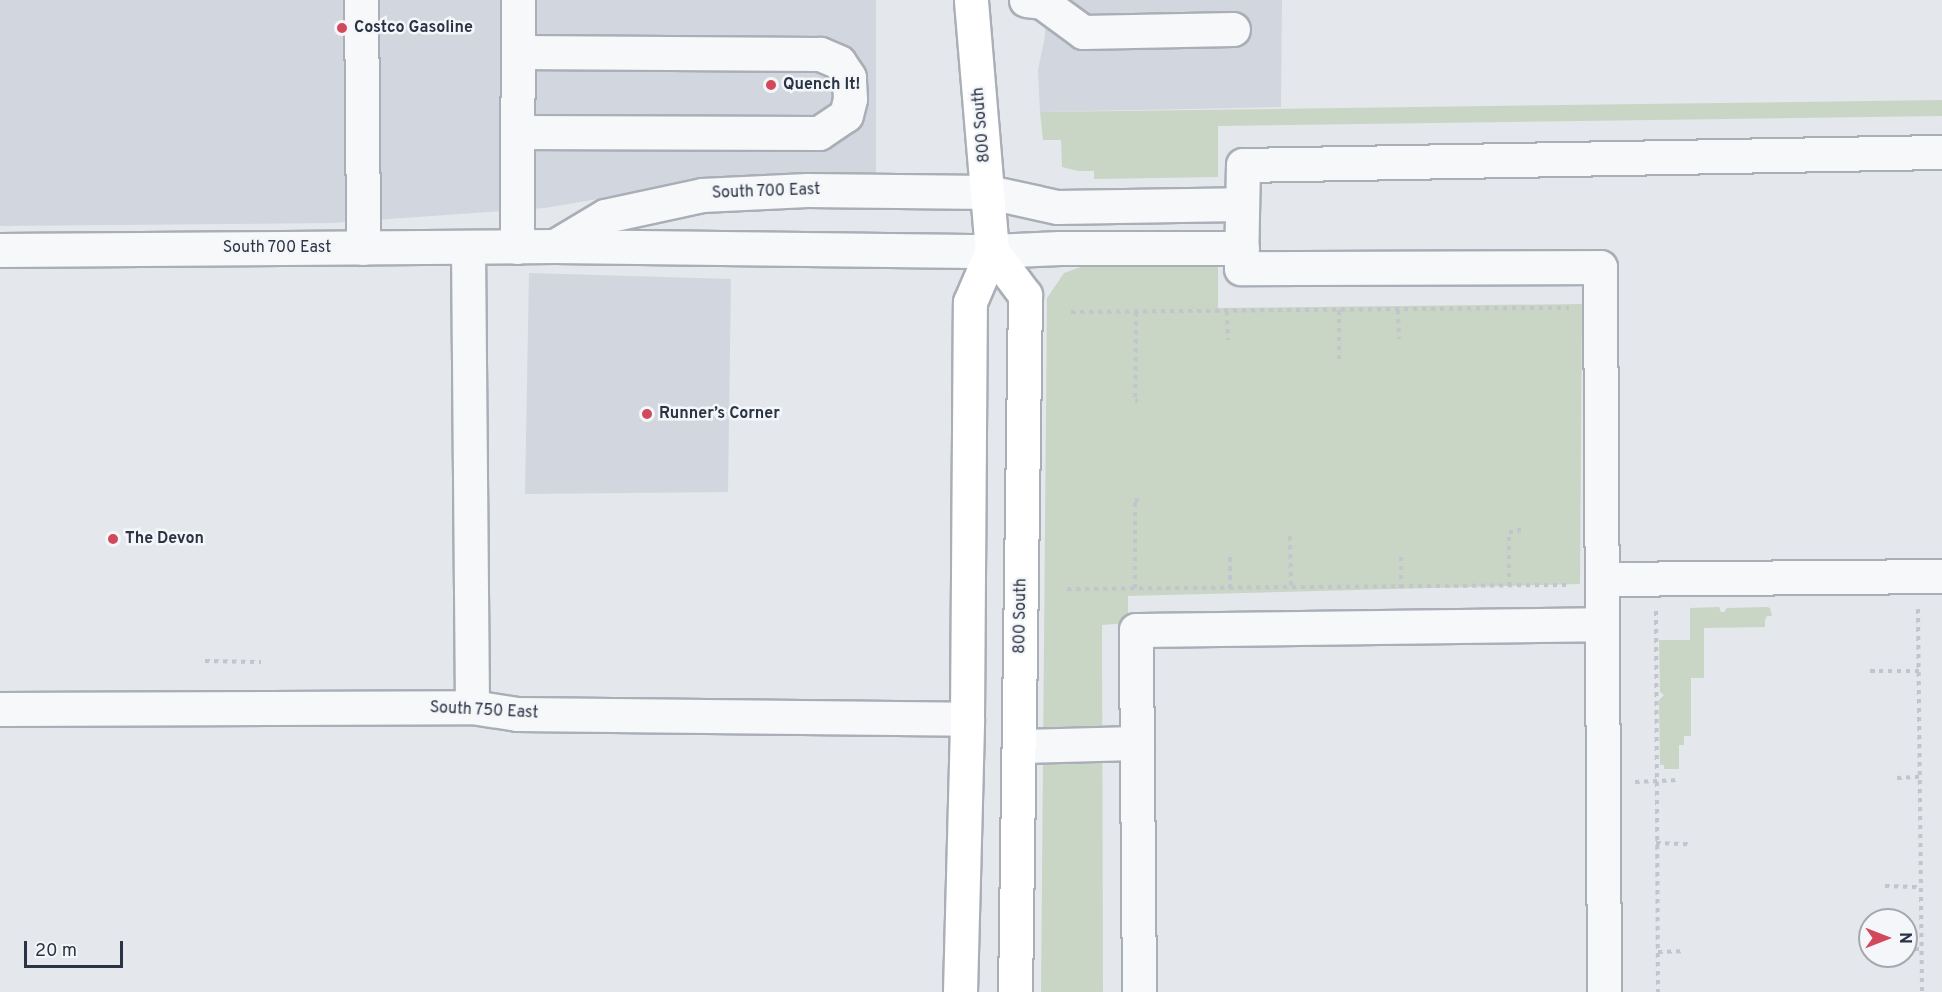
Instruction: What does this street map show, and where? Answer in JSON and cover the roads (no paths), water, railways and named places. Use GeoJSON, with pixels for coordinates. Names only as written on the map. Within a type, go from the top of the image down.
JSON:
{"type":"FeatureCollection","features":[{"type":"Feature","properties":{"kind":"main road","name":"800 South"},"geometry":{"type":"LineString","coordinates":[[960,992],[967,719],[970,302],[992,251],[989,192],[970,0]]}},
{"type":"Feature","properties":{"kind":"main road","name":"800 South"},"geometry":{"type":"LineString","coordinates":[[992,251],[1025,295],[1015,992]]}},
{"type":"Feature","properties":{"kind":"street"},"geometry":{"type":"LineString","coordinates":[[361,0],[363,248]]}},
{"type":"Feature","properties":{"kind":"street"},"geometry":{"type":"LineString","coordinates":[[517,247],[518,0]]}},
{"type":"Feature","properties":{"kind":"street"},"geometry":{"type":"LineString","coordinates":[[1026,0],[1042,2],[1083,32],[1233,29]]}},
{"type":"Feature","properties":{"kind":"street"},"geometry":{"type":"LineString","coordinates":[[517,132],[819,133],[846,115],[850,99],[849,77],[839,62],[820,54],[518,52]]}},
{"type":"Feature","properties":{"kind":"street"},"geometry":{"type":"LineString","coordinates":[[1604,992],[1602,624],[1587,582],[1600,267],[1241,268],[1240,204],[1243,165],[1942,152]]}},
{"type":"Feature","properties":{"kind":"street","name":"South 700 East"},"geometry":{"type":"LineString","coordinates":[[555,246],[605,216],[702,195],[807,190],[989,192],[1057,207],[1240,204]]}},
{"type":"Feature","properties":{"kind":"street","name":"South 700 East"},"geometry":{"type":"LineString","coordinates":[[0,250],[555,246],[992,251],[1060,248],[1242,249]]}},
{"type":"Feature","properties":{"kind":"street"},"geometry":{"type":"LineString","coordinates":[[468,247],[472,707]]}},
{"type":"Feature","properties":{"kind":"street"},"geometry":{"type":"LineString","coordinates":[[1587,582],[1942,576]]}},
{"type":"Feature","properties":{"kind":"street"},"geometry":{"type":"LineString","coordinates":[[1139,992],[1136,630],[1602,624]]}},
{"type":"Feature","properties":{"kind":"street","name":"South 750 East"},"geometry":{"type":"LineString","coordinates":[[0,709],[472,707],[517,714],[967,719]]}},
{"type":"Feature","properties":{"kind":"street"},"geometry":{"type":"LineString","coordinates":[[1020,746],[1137,744]]}},
{"type":"Feature","properties":{"kind":"place","name":"Costco Gasoline"},"geometry":{"type":"Point","coordinates":[342,28]}},
{"type":"Feature","properties":{"kind":"place","name":"Quench It!"},"geometry":{"type":"Point","coordinates":[771,85]}},
{"type":"Feature","properties":{"kind":"place","name":"Runner’s Corner"},"geometry":{"type":"Point","coordinates":[647,414]}},
{"type":"Feature","properties":{"kind":"place","name":"The Devon"},"geometry":{"type":"Point","coordinates":[113,539]}}]}
